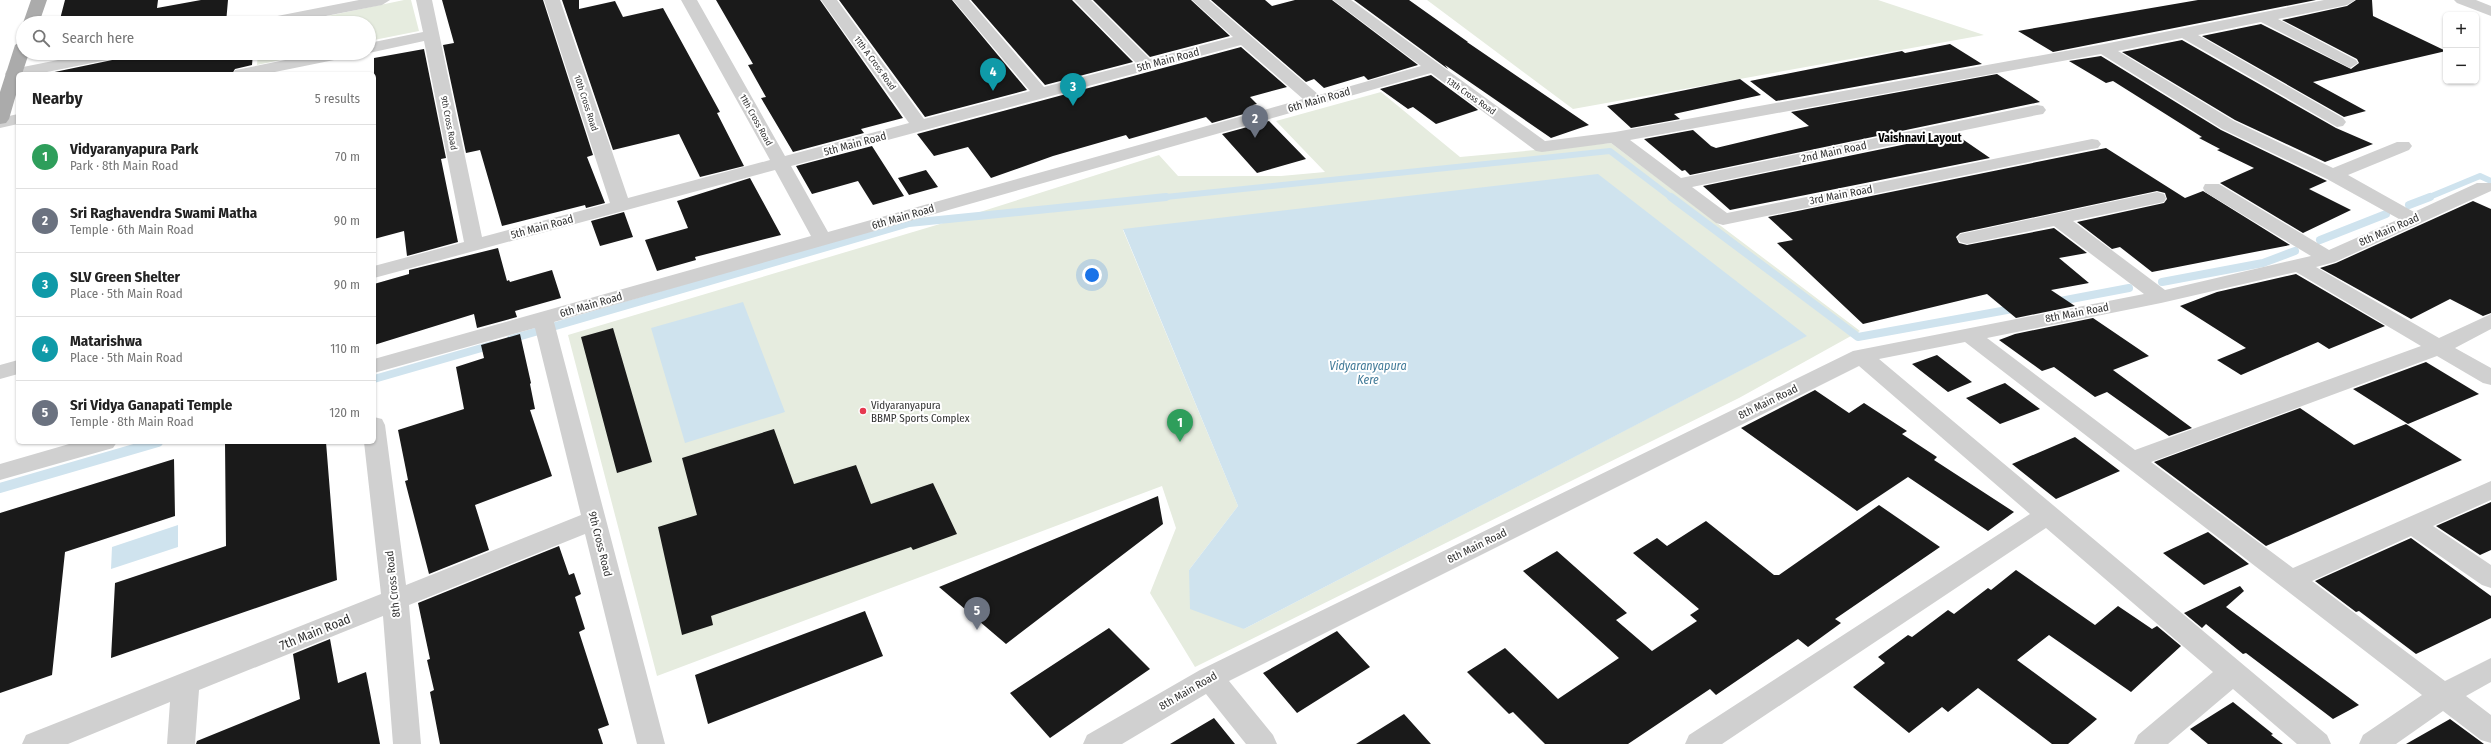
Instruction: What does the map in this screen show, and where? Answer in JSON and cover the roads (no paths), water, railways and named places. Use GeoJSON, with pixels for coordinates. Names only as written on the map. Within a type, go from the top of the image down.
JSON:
{"type":"FeatureCollection","features":[{"type":"Feature","properties":{"kind":"main road"},"geometry":{"type":"LineString","coordinates":[[33,16],[39,0]]}},
{"type":"Feature","properties":{"kind":"main road"},"geometry":{"type":"LineString","coordinates":[[0,119],[18,60]]}},
{"type":"Feature","properties":{"kind":"street"},"geometry":{"type":"LineString","coordinates":[[302,16],[382,0]]}},
{"type":"Feature","properties":{"kind":"street","name":"9th Cross Road"},"geometry":{"type":"LineString","coordinates":[[424,0],[474,245]]}},
{"type":"Feature","properties":{"kind":"street","name":"10th Cross Road"},"geometry":{"type":"LineString","coordinates":[[552,0],[621,206]]}},
{"type":"Feature","properties":{"kind":"street","name":"11th Cross Road"},"geometry":{"type":"LineString","coordinates":[[689,0],[823,240]]}},
{"type":"Feature","properties":{"kind":"street","name":"11th A Cross Road"},"geometry":{"type":"LineString","coordinates":[[829,0],[920,126]]}},
{"type":"Feature","properties":{"kind":"street"},"geometry":{"type":"LineString","coordinates":[[960,0],[1042,94]]}},
{"type":"Feature","properties":{"kind":"street"},"geometry":{"type":"LineString","coordinates":[[1082,0],[1147,65]]}},
{"type":"Feature","properties":{"kind":"street"},"geometry":{"type":"LineString","coordinates":[[1200,0],[1316,101]]}},
{"type":"Feature","properties":{"kind":"street","name":"13th Cross Road"},"geometry":{"type":"LineString","coordinates":[[1341,0],[1542,147],[1615,137],[2104,49],[2347,0]]}},
{"type":"Feature","properties":{"kind":"street"},"geometry":{"type":"LineString","coordinates":[[2462,0],[2491,11]]}},
{"type":"Feature","properties":{"kind":"street"},"geometry":{"type":"LineString","coordinates":[[2263,17],[2350,64]]}},
{"type":"Feature","properties":{"kind":"street"},"geometry":{"type":"LineString","coordinates":[[2184,33],[2337,122]]}},
{"type":"Feature","properties":{"kind":"street"},"geometry":{"type":"LineString","coordinates":[[376,47],[431,35]]}},
{"type":"Feature","properties":{"kind":"street","name":"5th Main Road"},"geometry":{"type":"LineString","coordinates":[[376,271],[1244,39]]}},
{"type":"Feature","properties":{"kind":"street"},"geometry":{"type":"LineString","coordinates":[[2104,49],[2228,125],[2333,175],[2414,218]]}},
{"type":"Feature","properties":{"kind":"street"},"geometry":{"type":"LineString","coordinates":[[23,72],[82,60]]}},
{"type":"Feature","properties":{"kind":"street"},"geometry":{"type":"LineString","coordinates":[[261,72],[304,68],[325,60]]}},
{"type":"Feature","properties":{"kind":"street","name":"6th Main Road"},"geometry":{"type":"LineString","coordinates":[[376,366],[546,331],[823,240],[1432,68]]}},
{"type":"Feature","properties":{"kind":"street","name":"2nd Main Road"},"geometry":{"type":"LineString","coordinates":[[1678,184],[2037,110]]}},
{"type":"Feature","properties":{"kind":"street"},"geometry":{"type":"LineString","coordinates":[[0,123],[16,119]]}},
{"type":"Feature","properties":{"kind":"street","name":"3rd Main Road"},"geometry":{"type":"LineString","coordinates":[[1615,137],[1723,218],[2092,144]]}},
{"type":"Feature","properties":{"kind":"street"},"geometry":{"type":"LineString","coordinates":[[2333,175],[2403,146]]}},
{"type":"Feature","properties":{"kind":"street","name":"8th Main Road"},"geometry":{"type":"LineString","coordinates":[[1097,744],[1210,678],[1861,356],[2161,297],[2297,264],[2328,258],[2484,187]]}},
{"type":"Feature","properties":{"kind":"street"},"geometry":{"type":"LineString","coordinates":[[2212,188],[2328,258]]}},
{"type":"Feature","properties":{"kind":"street"},"geometry":{"type":"LineString","coordinates":[[1967,238],[2157,198]]}},
{"type":"Feature","properties":{"kind":"street"},"geometry":{"type":"LineString","coordinates":[[2058,219],[2161,297]]}},
{"type":"Feature","properties":{"kind":"street"},"geometry":{"type":"LineString","coordinates":[[2297,264],[2491,378]]}},
{"type":"Feature","properties":{"kind":"street"},"geometry":{"type":"LineString","coordinates":[[2132,460],[2438,347],[2491,321]]}},
{"type":"Feature","properties":{"kind":"street","name":"9th Cross Road"},"geometry":{"type":"LineString","coordinates":[[546,331],[651,744]]}},
{"type":"Feature","properties":{"kind":"street"},"geometry":{"type":"LineString","coordinates":[[1969,335],[2290,580],[2491,730]]}},
{"type":"Feature","properties":{"kind":"street"},"geometry":{"type":"LineString","coordinates":[[1861,356],[2317,744]]}},
{"type":"Feature","properties":{"kind":"street"},"geometry":{"type":"LineString","coordinates":[[0,372],[16,368]]}},
{"type":"Feature","properties":{"kind":"street","name":"8th Cross Road"},"geometry":{"type":"LineString","coordinates":[[376,442],[395,600],[407,744]]}},
{"type":"Feature","properties":{"kind":"street"},"geometry":{"type":"LineString","coordinates":[[0,472],[98,444]]}},
{"type":"Feature","properties":{"kind":"street"},"geometry":{"type":"LineString","coordinates":[[2290,580],[2491,490]]}},
{"type":"Feature","properties":{"kind":"street"},"geometry":{"type":"LineString","coordinates":[[1699,744],[2047,515]]}},
{"type":"Feature","properties":{"kind":"street","name":"7th Main Road"},"geometry":{"type":"LineString","coordinates":[[36,744],[594,520]]}},
{"type":"Feature","properties":{"kind":"street"},"geometry":{"type":"LineString","coordinates":[[2413,525],[2491,578]]}},
{"type":"Feature","properties":{"kind":"street"},"geometry":{"type":"LineString","coordinates":[[2373,744],[2444,695],[2491,669]]}},
{"type":"Feature","properties":{"kind":"street"},"geometry":{"type":"LineString","coordinates":[[2148,744],[2233,672]]}},
{"type":"Feature","properties":{"kind":"street"},"geometry":{"type":"LineString","coordinates":[[1210,678],[1263,744]]}},
{"type":"Feature","properties":{"kind":"street"},"geometry":{"type":"LineString","coordinates":[[181,744],[186,684]]}},
{"type":"Feature","properties":{"kind":"water","name":"Vidyaranyapura Kere"},"geometry":{"type":"Polygon","coordinates":[[[1598,174],[1807,336],[1244,629],[1190,609],[1189,570],[1238,506],[1123,229],[1598,174]]]}},
{"type":"Feature","properties":{"kind":"water"},"geometry":{"type":"Polygon","coordinates":[[[743,302],[785,412],[685,443],[651,328],[743,302]]]}},
{"type":"Feature","properties":{"kind":"water"},"geometry":{"type":"Polygon","coordinates":[[[178,525],[178,547],[111,569],[112,547],[178,525]]]}},
{"type":"Feature","properties":{"kind":"waterway"},"geometry":{"type":"LineString","coordinates":[[1156,198],[1610,151],[1672,198]]}},
{"type":"Feature","properties":{"kind":"waterway"},"geometry":{"type":"LineString","coordinates":[[2427,198],[2480,176],[2491,181]]}},
{"type":"Feature","properties":{"kind":"waterway"},"geometry":{"type":"LineString","coordinates":[[511,339],[909,223],[1166,197]]}},
{"type":"Feature","properties":{"kind":"waterway"},"geometry":{"type":"LineString","coordinates":[[1671,197],[1858,337],[2018,308]]}},
{"type":"Feature","properties":{"kind":"waterway"},"geometry":{"type":"LineString","coordinates":[[2409,205],[2430,197]]}},
{"type":"Feature","properties":{"kind":"waterway"},"geometry":{"type":"LineString","coordinates":[[2320,240],[2386,214]]}},
{"type":"Feature","properties":{"kind":"waterway"},"geometry":{"type":"LineString","coordinates":[[2162,282],[2263,263],[2295,251]]}},
{"type":"Feature","properties":{"kind":"waterway"},"geometry":{"type":"LineString","coordinates":[[2055,302],[2129,288]]}},
{"type":"Feature","properties":{"kind":"waterway"},"geometry":{"type":"LineString","coordinates":[[376,378],[492,345]]}},
{"type":"Feature","properties":{"kind":"waterway"},"geometry":{"type":"LineString","coordinates":[[0,488],[151,444]]}},
{"type":"Feature","properties":{"kind":"place","name":"Matarishwa"},"geometry":{"type":"Point","coordinates":[993,91]}},
{"type":"Feature","properties":{"kind":"place","name":"SLV Green Shelter"},"geometry":{"type":"Point","coordinates":[1073,106]}},
{"type":"Feature","properties":{"kind":"place","name":"Sri Raghavendra Swami Matha"},"geometry":{"type":"Point","coordinates":[1255,138]}},
{"type":"Feature","properties":{"kind":"place","name":"Vidyaranyapura BBMP Sports Complex"},"geometry":{"type":"Point","coordinates":[863,411]}},
{"type":"Feature","properties":{"kind":"place","name":"Vidyaranyapura Park"},"geometry":{"type":"Point","coordinates":[1180,442]}},
{"type":"Feature","properties":{"kind":"place","name":"Sri Vidya Ganapati Temple"},"geometry":{"type":"Point","coordinates":[977,630]}},
{"type":"Feature","properties":{"kind":"district","name":"Vaishnavi Layout"},"geometry":{"type":"Point","coordinates":[1920,138]}}]}
